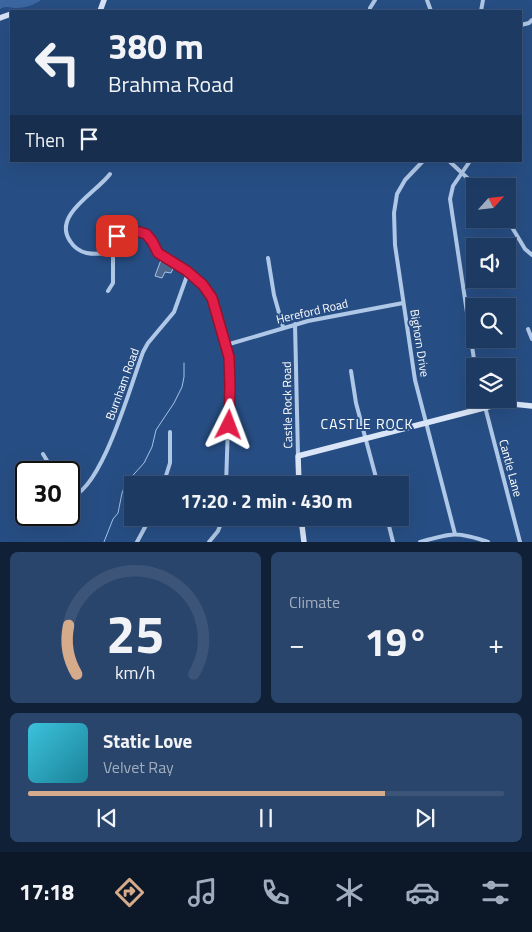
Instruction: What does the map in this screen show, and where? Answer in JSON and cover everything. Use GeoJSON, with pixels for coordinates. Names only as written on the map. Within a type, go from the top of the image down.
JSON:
{"type":"FeatureCollection","features":[{"type":"Feature","properties":{"kind":"street"},"geometry":{"type":"LineString","coordinates":[[370,8],[374,0]]}},
{"type":"Feature","properties":{"kind":"street","name":"Bighorn Drive"},"geometry":{"type":"LineString","coordinates":[[422,162],[402,183],[396,200],[394,245],[415,380],[455,534]]}},
{"type":"Feature","properties":{"kind":"street"},"geometry":{"type":"LineString","coordinates":[[450,162],[467,178]]}},
{"type":"Feature","properties":{"kind":"street"},"geometry":{"type":"LineString","coordinates":[[469,162],[453,186],[450,199],[474,358]]}},
{"type":"Feature","properties":{"kind":"street"},"geometry":{"type":"LineString","coordinates":[[110,174],[104,182],[84,198],[67,221],[66,229],[69,240],[80,252],[89,255],[112,253]]}},
{"type":"Feature","properties":{"kind":"street"},"geometry":{"type":"LineString","coordinates":[[512,228],[525,249],[532,255]]}},
{"type":"Feature","properties":{"kind":"street"},"geometry":{"type":"LineString","coordinates":[[108,291],[113,283],[113,243],[117,236],[128,230],[138,231],[149,237],[158,253],[203,285],[212,298],[226,345],[230,366],[226,476]]}},
{"type":"Feature","properties":{"kind":"street"},"geometry":{"type":"LineString","coordinates":[[268,258],[274,294],[283,327]]}},
{"type":"Feature","properties":{"kind":"street","name":"Burnham Road"},"geometry":{"type":"LineString","coordinates":[[80,493],[94,475],[115,433],[142,352],[174,312],[188,273]]}},
{"type":"Feature","properties":{"kind":"street","name":"Hereford Road"},"geometry":{"type":"LineString","coordinates":[[226,345],[295,324],[403,303]]}},
{"type":"Feature","properties":{"kind":"street","name":"Castle Rock Road"},"geometry":{"type":"LineString","coordinates":[[295,324],[299,476]]}},
{"type":"Feature","properties":{"kind":"street"},"geometry":{"type":"LineString","coordinates":[[528,329],[532,339]]}},
{"type":"Feature","properties":{"kind":"street"},"geometry":{"type":"LineString","coordinates":[[351,371],[354,394],[376,476]]}},
{"type":"Feature","properties":{"kind":"street"},"geometry":{"type":"LineString","coordinates":[[516,404],[532,406]]}},
{"type":"Feature","properties":{"kind":"street"},"geometry":{"type":"LineString","coordinates":[[298,456],[481,408]]}},
{"type":"Feature","properties":{"kind":"street","name":"Cantle Lane"},"geometry":{"type":"LineString","coordinates":[[485,408],[520,542]]}},
{"type":"Feature","properties":{"kind":"street"},"geometry":{"type":"LineString","coordinates":[[166,476],[170,463],[170,432]]}},
{"type":"Feature","properties":{"kind":"street"},"geometry":{"type":"LineString","coordinates":[[43,454],[47,461]]}},
{"type":"Feature","properties":{"kind":"street"},"geometry":{"type":"LineString","coordinates":[[137,542],[146,526]]}},
{"type":"Feature","properties":{"kind":"street"},"geometry":{"type":"LineString","coordinates":[[210,542],[220,526]]}},
{"type":"Feature","properties":{"kind":"street"},"geometry":{"type":"LineString","coordinates":[[302,526],[304,542]]}},
{"type":"Feature","properties":{"kind":"street"},"geometry":{"type":"LineString","coordinates":[[389,526],[394,542]]}},
{"type":"Feature","properties":{"kind":"street"},"geometry":{"type":"LineString","coordinates":[[420,542],[455,534],[465,534],[488,542]]}},
{"type":"Feature","properties":{"kind":"shaded area"},"geometry":{"type":"Polygon","coordinates":[[[0,0],[41,0],[26,7],[6,7],[0,9],[0,0]]]}},
{"type":"Feature","properties":{"kind":"shaded area"},"geometry":{"type":"Polygon","coordinates":[[[161,260],[174,266],[171,273],[165,272],[162,278],[155,276],[161,260]]]}},
{"type":"Feature","properties":{"kind":"waterway"},"geometry":{"type":"LineString","coordinates":[[104,542],[113,519],[118,513],[126,483],[144,463],[152,447],[156,430],[182,387],[184,363]]}},
{"type":"Feature","properties":{"kind":"district","name":"CASTLE ROCK"},"geometry":{"type":"Point","coordinates":[367,423]}},
{"type":"Feature","properties":{"kind":"route"},"geometry":{"type":"LineString","coordinates":[[117,236],[128,230],[146,234],[158,253],[187,271],[208,291],[216,309],[229,357],[229,425]]}}]}
